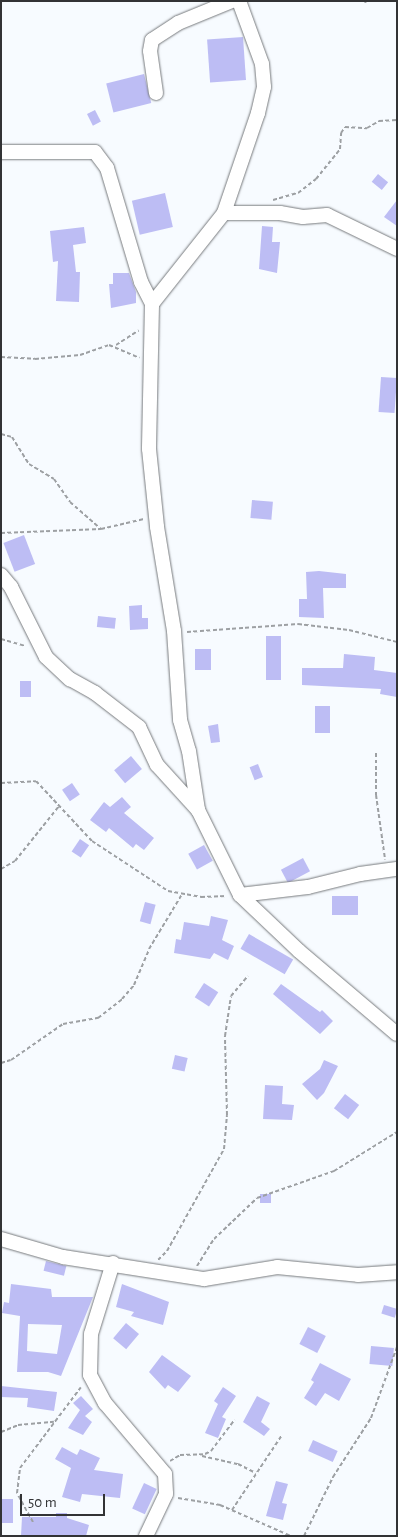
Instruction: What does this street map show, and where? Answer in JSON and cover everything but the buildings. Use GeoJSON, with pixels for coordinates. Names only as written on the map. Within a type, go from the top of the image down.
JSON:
{"type":"FeatureCollection","features":[{"type":"Feature","properties":{"kind":"street"},"geometry":{"type":"LineString","coordinates":[[156,93],[150,51],[152,40],[178,23],[232,1]]}},
{"type":"Feature","properties":{"kind":"street"},"geometry":{"type":"LineString","coordinates":[[152,304],[224,213],[264,87],[262,64],[239,1]]}},
{"type":"Feature","properties":{"kind":"street"},"geometry":{"type":"LineString","coordinates":[[1,152],[95,152],[107,168],[141,282],[152,304],[149,449],[156,518],[174,631],[180,720],[189,751],[198,810]]}},
{"type":"Feature","properties":{"kind":"street"},"geometry":{"type":"LineString","coordinates":[[224,213],[255,213],[303,217],[327,214],[397,249]]}},
{"type":"Feature","properties":{"kind":"street"},"geometry":{"type":"LineString","coordinates":[[1,575],[11,587],[46,658],[70,679],[95,692],[139,727],[157,765],[198,810],[240,895],[299,951],[397,1034]]}},
{"type":"Feature","properties":{"kind":"street"},"geometry":{"type":"LineString","coordinates":[[240,895],[308,888],[360,874],[392,870]]}},
{"type":"Feature","properties":{"kind":"street"},"geometry":{"type":"LineString","coordinates":[[1,1239],[63,1257],[193,1278],[217,1278],[277,1267],[358,1275],[397,1272]]}},
{"type":"Feature","properties":{"kind":"street"},"geometry":{"type":"LineString","coordinates":[[114,1264],[91,1334],[91,1376],[105,1403],[161,1465],[166,1474],[166,1494],[146,1536]]}},
{"type":"Feature","properties":{"kind":"path"},"geometry":{"type":"LineString","coordinates":[[255,213],[274,199],[302,191],[316,179],[340,149],[341,133],[345,128],[367,128],[379,121],[397,120]]}},
{"type":"Feature","properties":{"kind":"path"},"geometry":{"type":"LineString","coordinates":[[116,345],[152,320]]}},
{"type":"Feature","properties":{"kind":"path"},"geometry":{"type":"LineString","coordinates":[[1,358],[35,359],[80,355],[109,345],[116,345],[152,365]]}},
{"type":"Feature","properties":{"kind":"path"},"geometry":{"type":"LineString","coordinates":[[1,434],[12,437],[29,464],[54,478],[70,502],[101,530]]}},
{"type":"Feature","properties":{"kind":"path"},"geometry":{"type":"LineString","coordinates":[[1,533],[101,530],[133,520],[156,518]]}},
{"type":"Feature","properties":{"kind":"path"},"geometry":{"type":"LineString","coordinates":[[174,631],[207,633],[256,625],[298,624],[349,630],[397,642]]}},
{"type":"Feature","properties":{"kind":"path"},"geometry":{"type":"LineString","coordinates":[[1,639],[23,645],[46,658]]}},
{"type":"Feature","properties":{"kind":"path"},"geometry":{"type":"LineString","coordinates":[[376,753],[376,794],[392,870]]}},
{"type":"Feature","properties":{"kind":"path"},"geometry":{"type":"LineString","coordinates":[[1,783],[36,781],[92,841],[113,852],[141,875],[168,891],[182,894],[240,895]]}},
{"type":"Feature","properties":{"kind":"path"},"geometry":{"type":"LineString","coordinates":[[1,869],[16,862],[59,806]]}},
{"type":"Feature","properties":{"kind":"path"},"geometry":{"type":"LineString","coordinates":[[1,1063],[11,1060],[56,1027],[68,1022],[98,1018],[122,1000],[134,985],[149,949],[182,894]]}},
{"type":"Feature","properties":{"kind":"path"},"geometry":{"type":"LineString","coordinates":[[147,1270],[167,1251],[224,1149],[227,1115],[225,1036],[231,996],[248,976]]}},
{"type":"Feature","properties":{"kind":"path"},"geometry":{"type":"LineString","coordinates":[[193,1278],[199,1261],[214,1239],[256,1198],[334,1171],[397,1132]]}},
{"type":"Feature","properties":{"kind":"path"},"geometry":{"type":"LineString","coordinates":[[304,1536],[333,1477],[371,1418],[397,1347]]}},
{"type":"Feature","properties":{"kind":"path"},"geometry":{"type":"LineString","coordinates":[[33,1522],[17,1494],[20,1468],[91,1376]]}},
{"type":"Feature","properties":{"kind":"path"},"geometry":{"type":"LineString","coordinates":[[199,1455],[218,1443],[234,1420]]}},
{"type":"Feature","properties":{"kind":"path"},"geometry":{"type":"LineString","coordinates":[[1,1432],[18,1425],[54,1422]]}},
{"type":"Feature","properties":{"kind":"path"},"geometry":{"type":"LineString","coordinates":[[232,1510],[282,1435]]}},
{"type":"Feature","properties":{"kind":"path"},"geometry":{"type":"LineString","coordinates":[[161,1465],[180,1455],[199,1455],[238,1464],[256,1473]]}},
{"type":"Feature","properties":{"kind":"path"},"geometry":{"type":"LineString","coordinates":[[166,1494],[232,1510],[291,1536]]}}]}
